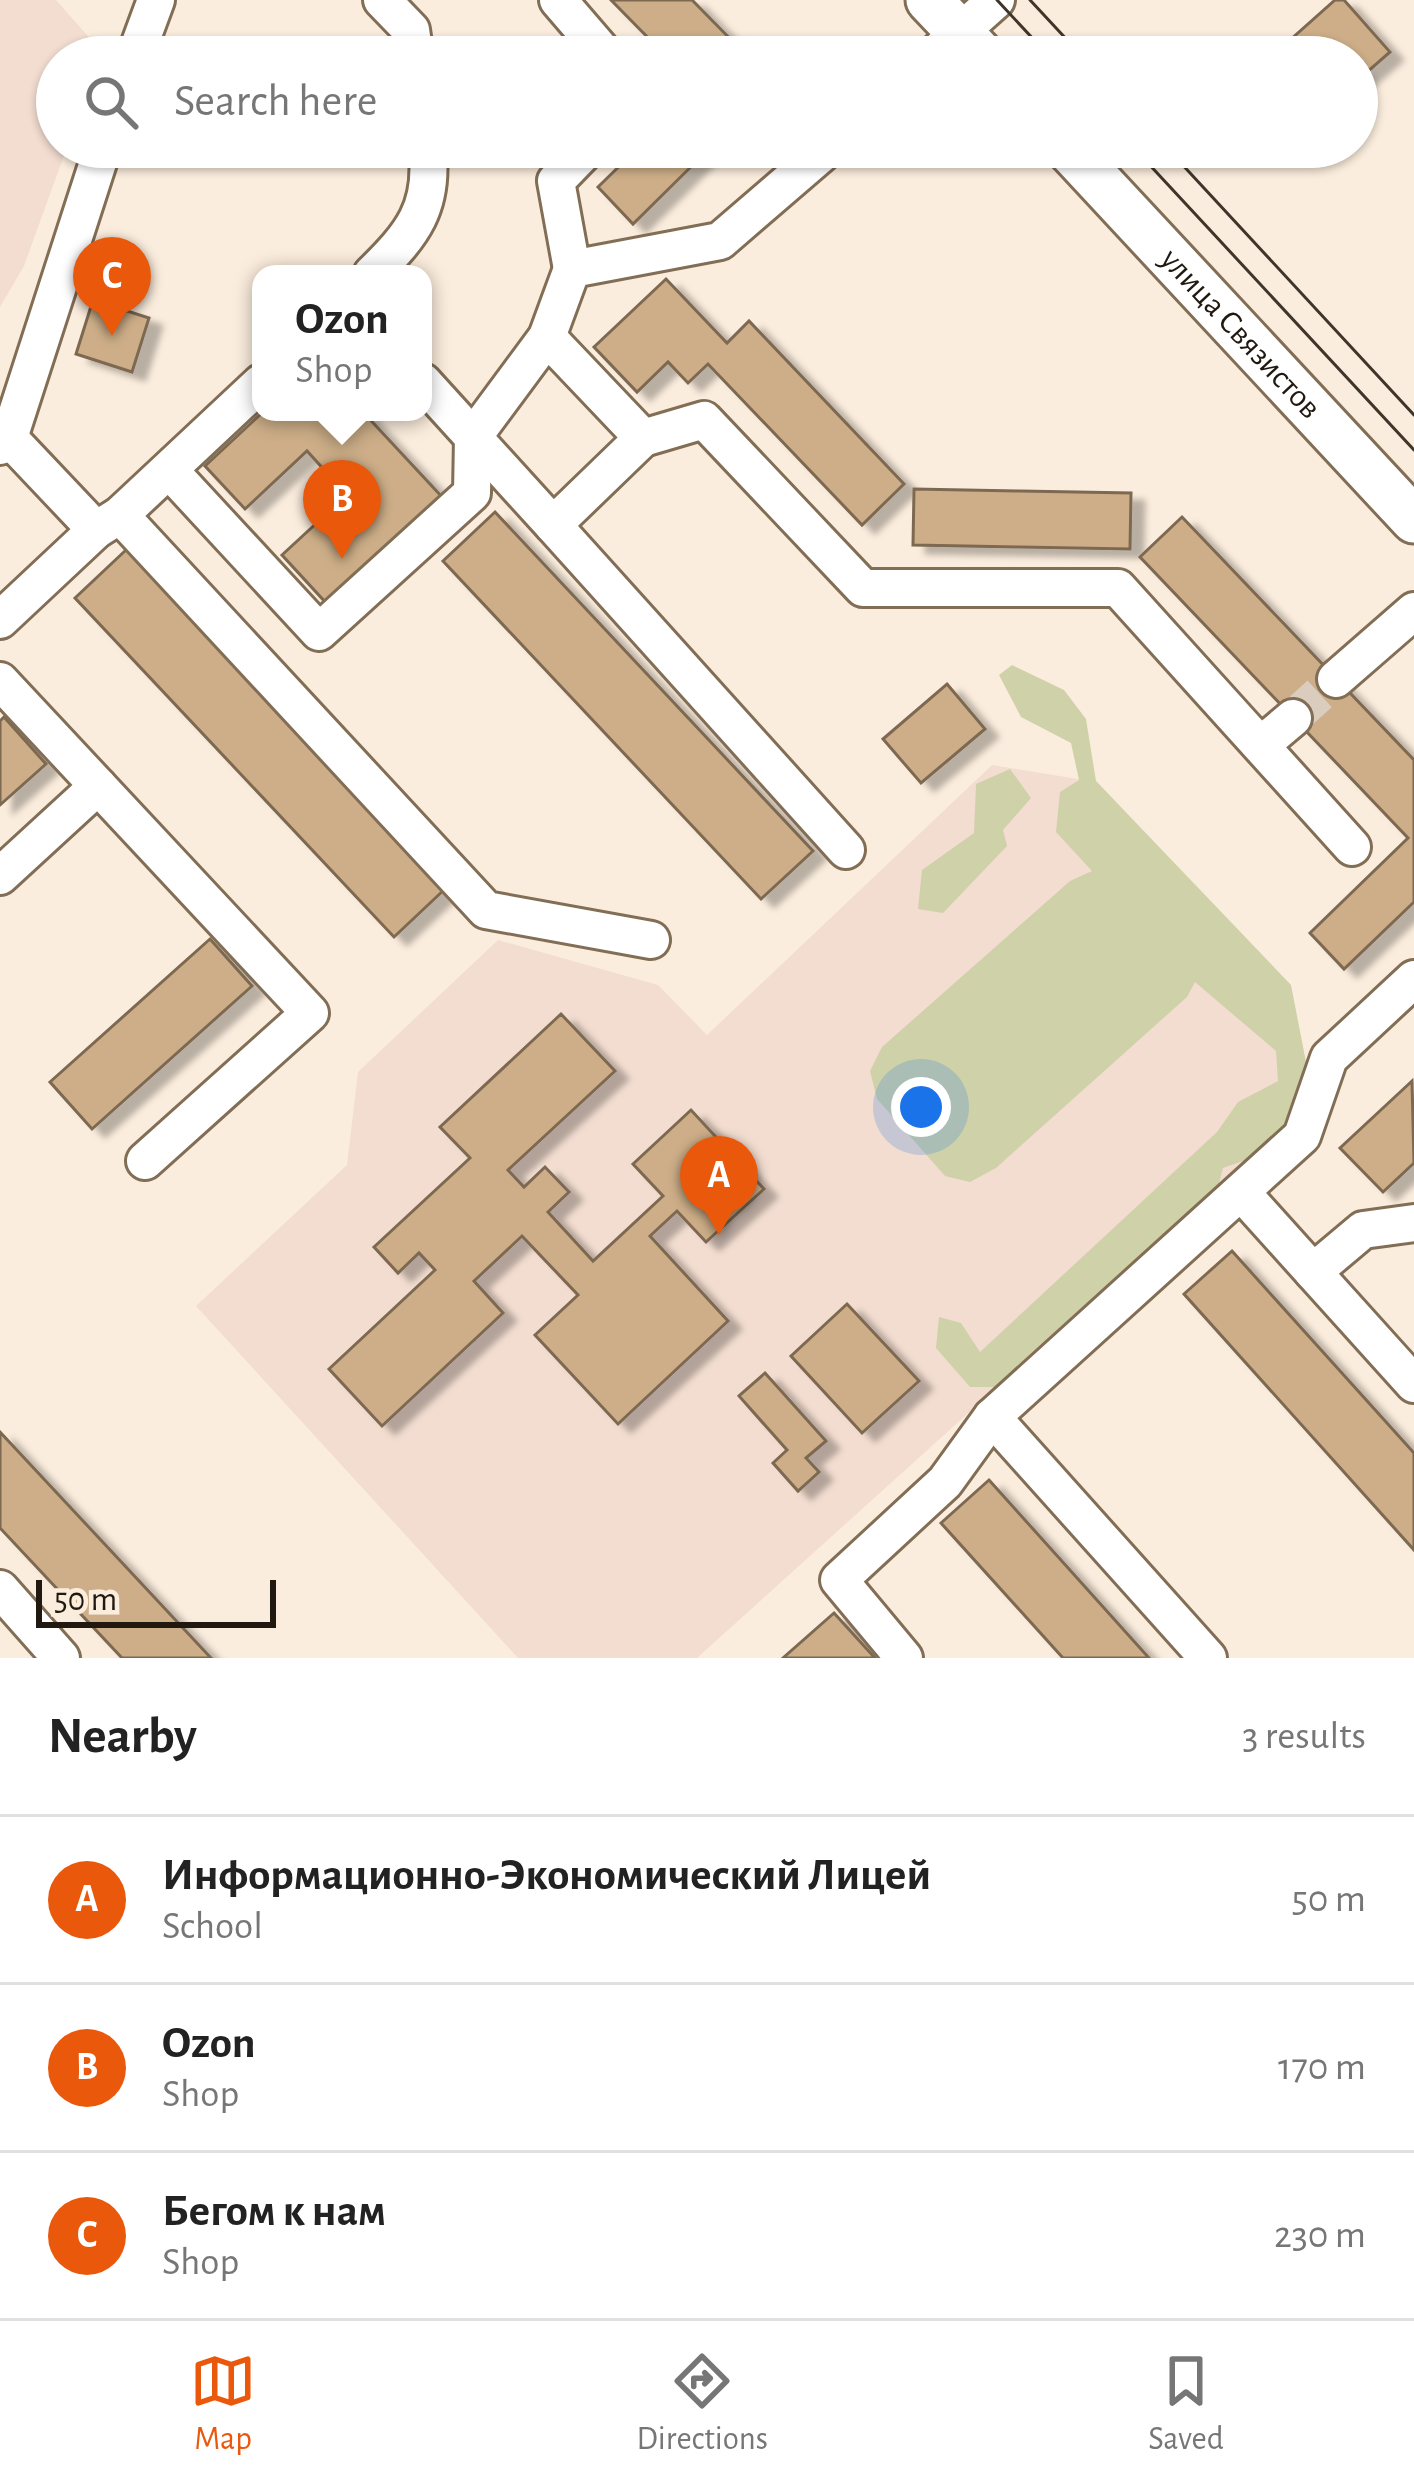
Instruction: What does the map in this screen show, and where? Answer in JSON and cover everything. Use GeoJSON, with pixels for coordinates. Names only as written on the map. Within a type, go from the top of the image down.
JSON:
{"type":"FeatureCollection","features":[{"type":"Feature","properties":{"kind":"main road","name":"улица Связистов"},"geometry":{"type":"LineString","coordinates":[[1087,168],[1414,520]]}},
{"type":"Feature","properties":{"kind":"lane"},"geometry":{"type":"LineString","coordinates":[[143,36],[156,0]]}},
{"type":"Feature","properties":{"kind":"lane"},"geometry":{"type":"LineString","coordinates":[[382,0],[412,36]]}},
{"type":"Feature","properties":{"kind":"lane"},"geometry":{"type":"LineString","coordinates":[[557,0],[589,36]]}},
{"type":"Feature","properties":{"kind":"lane"},"geometry":{"type":"LineString","coordinates":[[952,36],[996,0]]}},
{"type":"Feature","properties":{"kind":"lane"},"geometry":{"type":"LineString","coordinates":[[96,168],[4,442],[108,523],[486,910],[651,940]]}},
{"type":"Feature","properties":{"kind":"lane"},"geometry":{"type":"LineString","coordinates":[[382,265],[415,232],[429,168]]}},
{"type":"Feature","properties":{"kind":"lane"},"geometry":{"type":"LineString","coordinates":[[170,471],[319,632],[472,493],[473,437],[547,337],[572,269],[556,181],[569,168]]}},
{"type":"Feature","properties":{"kind":"lane"},"geometry":{"type":"LineString","coordinates":[[572,269],[720,241],[805,168]]}},
{"type":"Feature","properties":{"kind":"lane"},"geometry":{"type":"LineString","coordinates":[[547,337],[643,439]]}},
{"type":"Feature","properties":{"kind":"lane"},"geometry":{"type":"LineString","coordinates":[[0,620],[170,471],[252,391]]}},
{"type":"Feature","properties":{"kind":"lane"},"geometry":{"type":"LineString","coordinates":[[432,392],[846,850]]}},
{"type":"Feature","properties":{"kind":"lane"},"geometry":{"type":"LineString","coordinates":[[554,525],[643,439],[704,420],[863,588],[1118,588],[1352,847]]}},
{"type":"Feature","properties":{"kind":"lane"},"geometry":{"type":"LineString","coordinates":[[1336,679],[1414,610]]}},
{"type":"Feature","properties":{"kind":"lane"},"geometry":{"type":"LineString","coordinates":[[0,681],[310,1013],[145,1161]]}},
{"type":"Feature","properties":{"kind":"lane"},"geometry":{"type":"LineString","coordinates":[[1262,745],[1293,718]]}},
{"type":"Feature","properties":{"kind":"lane"},"geometry":{"type":"LineString","coordinates":[[0,876],[98,786]]}},
{"type":"Feature","properties":{"kind":"lane"},"geometry":{"type":"LineString","coordinates":[[904,1658],[839,1580],[945,1482],[992,1417],[1303,1136],[1329,1058],[1414,979]]}},
{"type":"Feature","properties":{"kind":"lane"},"geometry":{"type":"LineString","coordinates":[[1241,1192],[1414,1384]]}},
{"type":"Feature","properties":{"kind":"lane"},"geometry":{"type":"LineString","coordinates":[[1313,1272],[1363,1230],[1414,1222]]}},
{"type":"Feature","properties":{"kind":"lane"},"geometry":{"type":"LineString","coordinates":[[992,1417],[1208,1658]]}},
{"type":"Feature","properties":{"kind":"lane"},"geometry":{"type":"LineString","coordinates":[[0,1589],[62,1658]]}},
{"type":"Feature","properties":{"kind":"shaded area"},"geometry":{"type":"Polygon","coordinates":[[[0,0],[56,0],[88,36],[36,36],[36,168],[59,168],[24,266],[0,307],[0,0]]]}},
{"type":"Feature","properties":{"kind":"shaded area"},"geometry":{"type":"Polygon","coordinates":[[[992,765],[1097,782],[1290,987],[1292,1121],[697,1658],[518,1658],[196,1306],[347,1165],[358,1072],[498,940],[658,985],[707,1035],[992,765]]]}},
{"type":"Feature","properties":{"kind":"green space"},"geometry":{"type":"Polygon","coordinates":[[[1012,665],[1064,690],[1086,719],[1096,781],[1291,985],[1306,1062],[1300,1118],[1269,1152],[1223,1168],[1214,1202],[1013,1387],[970,1387],[936,1348],[939,1317],[961,1323],[980,1352],[1217,1132],[1238,1102],[1278,1081],[1276,1051],[1195,982],[1187,997],[996,1168],[970,1182],[945,1176],[877,1099],[870,1071],[882,1047],[1070,881],[1092,871],[1056,832],[1060,792],[1079,780],[1071,743],[1021,717],[999,675],[1012,665]]]}},
{"type":"Feature","properties":{"kind":"green space"},"geometry":{"type":"Polygon","coordinates":[[[1010,769],[1031,798],[1003,830],[1007,846],[943,913],[918,909],[922,870],[974,833],[976,784],[1010,769]]]}},
{"type":"Feature","properties":{"kind":"building"},"geometry":{"type":"Polygon","coordinates":[[[611,0],[692,0],[727,36],[646,36],[611,0]]]}},
{"type":"Feature","properties":{"kind":"building"},"geometry":{"type":"Polygon","coordinates":[[[1335,0],[1344,0],[1376,36],[1295,36],[1335,0]]]}},
{"type":"Feature","properties":{"kind":"building"},"geometry":{"type":"Polygon","coordinates":[[[1378,38],[1390,52],[1378,63],[1378,38]]]}},
{"type":"Feature","properties":{"kind":"building"},"geometry":{"type":"Polygon","coordinates":[[[617,168],[690,168],[633,224],[598,187],[617,168]]]}},
{"type":"Feature","properties":{"kind":"building"},"geometry":{"type":"Polygon","coordinates":[[[666,279],[727,343],[749,321],[904,484],[862,525],[708,364],[688,383],[668,362],[637,392],[594,347],[666,279]]]}},
{"type":"Feature","properties":{"kind":"building"},"geometry":{"type":"Polygon","coordinates":[[[93,300],[149,318],[132,372],[76,354],[93,300]]]}},
{"type":"Feature","properties":{"kind":"building"},"geometry":{"type":"Polygon","coordinates":[[[253,421],[371,421],[443,498],[328,605],[282,555],[347,495],[307,451],[245,509],[205,466],[253,421]]]}},
{"type":"Feature","properties":{"kind":"building"},"geometry":{"type":"Polygon","coordinates":[[[914,489],[1131,493],[1130,549],[913,545],[914,489]]]}},
{"type":"Feature","properties":{"kind":"building"},"geometry":{"type":"Polygon","coordinates":[[[495,512],[813,851],[761,899],[443,561],[495,512]]]}},
{"type":"Feature","properties":{"kind":"building"},"geometry":{"type":"Polygon","coordinates":[[[1182,517],[1414,760],[1414,902],[1344,969],[1310,933],[1408,838],[1140,557],[1182,517]]]}},
{"type":"Feature","properties":{"kind":"building"},"geometry":{"type":"Polygon","coordinates":[[[127,549],[446,888],[394,937],[75,598],[127,549]]]}},
{"type":"Feature","properties":{"kind":"building"},"geometry":{"type":"Polygon","coordinates":[[[947,684],[985,729],[921,783],[883,739],[947,684]]]}},
{"type":"Feature","properties":{"kind":"building"},"geometry":{"type":"Polygon","coordinates":[[[4,717],[46,764],[0,805],[0,721],[4,717]]]}},
{"type":"Feature","properties":{"kind":"building"},"geometry":{"type":"Polygon","coordinates":[[[210,939],[252,986],[92,1129],[50,1082],[210,939]]]}},
{"type":"Feature","properties":{"kind":"building"},"geometry":{"type":"Polygon","coordinates":[[[561,1014],[615,1071],[508,1170],[524,1187],[545,1167],[569,1192],[548,1212],[593,1261],[663,1196],[633,1164],[691,1110],[764,1189],[706,1242],[677,1211],[650,1236],[728,1321],[618,1424],[535,1335],[578,1295],[522,1236],[474,1281],[503,1313],[382,1426],[329,1369],[435,1270],[419,1253],[398,1273],[374,1247],[470,1158],[440,1127],[561,1014]]]}},
{"type":"Feature","properties":{"kind":"building"},"geometry":{"type":"Polygon","coordinates":[[[1412,1081],[1414,1163],[1383,1192],[1340,1148],[1412,1081]]]}},
{"type":"Feature","properties":{"kind":"building"},"geometry":{"type":"Polygon","coordinates":[[[1232,1251],[1414,1453],[1414,1550],[1184,1294],[1232,1251]]]}},
{"type":"Feature","properties":{"kind":"building"},"geometry":{"type":"Polygon","coordinates":[[[847,1304],[919,1381],[862,1433],[791,1356],[847,1304]]]}},
{"type":"Feature","properties":{"kind":"building"},"geometry":{"type":"Polygon","coordinates":[[[765,1373],[826,1441],[806,1458],[819,1472],[798,1491],[773,1463],[787,1450],[739,1396],[765,1373]]]}},
{"type":"Feature","properties":{"kind":"building"},"geometry":{"type":"Polygon","coordinates":[[[0,1432],[211,1658],[122,1658],[0,1528],[0,1432]]]}},
{"type":"Feature","properties":{"kind":"building"},"geometry":{"type":"Polygon","coordinates":[[[989,1480],[1149,1658],[1063,1658],[941,1523],[989,1480]]]}},
{"type":"Feature","properties":{"kind":"building"},"geometry":{"type":"Polygon","coordinates":[[[834,1613],[875,1658],[783,1658],[834,1613]]]}},
{"type":"Feature","properties":{"kind":"tunnel"},"geometry":{"type":"LineString","coordinates":[[1293,718],[1336,679]]}},
{"type":"Feature","properties":{"kind":"tram line"},"geometry":{"type":"LineString","coordinates":[[997,0],[1030,36]]}},
{"type":"Feature","properties":{"kind":"tram line"},"geometry":{"type":"LineString","coordinates":[[1030,0],[1063,36]]}},
{"type":"Feature","properties":{"kind":"tram line"},"geometry":{"type":"LineString","coordinates":[[1152,168],[1414,450]]}},
{"type":"Feature","properties":{"kind":"tram line"},"geometry":{"type":"LineString","coordinates":[[1185,168],[1414,415]]}},
{"type":"Feature","properties":{"kind":"place","name":"Бегом к нам"},"geometry":{"type":"Point","coordinates":[112,336]}},
{"type":"Feature","properties":{"kind":"place","name":"Ozon"},"geometry":{"type":"Point","coordinates":[342,559]}},
{"type":"Feature","properties":{"kind":"place","name":"Информационно-Экономический Лицей"},"geometry":{"type":"Point","coordinates":[719,1235]}}]}
